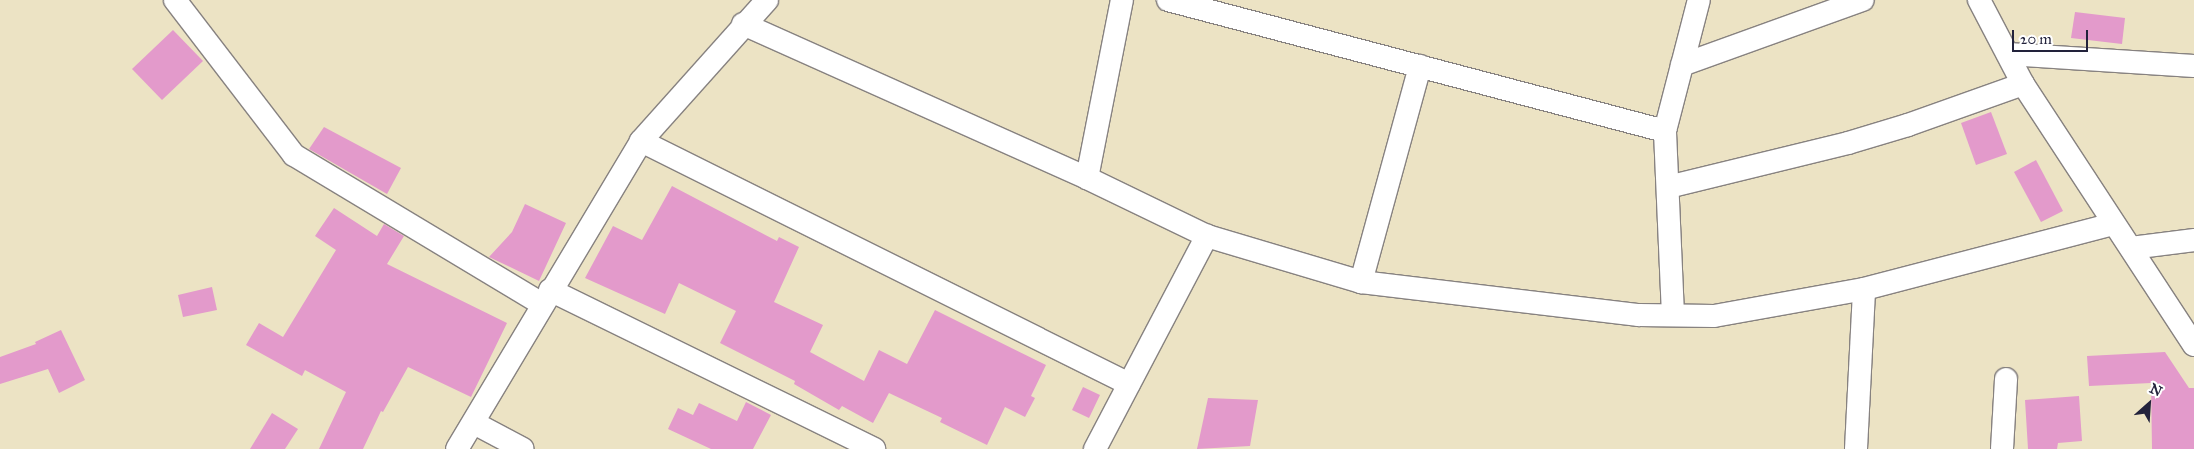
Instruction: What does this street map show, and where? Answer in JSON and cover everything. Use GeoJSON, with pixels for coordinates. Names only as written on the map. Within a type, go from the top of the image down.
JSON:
{"type":"FeatureCollection","features":[{"type":"Feature","properties":{"kind":"street"},"geometry":{"type":"LineString","coordinates":[[175,0],[294,155],[546,297],[874,449]]}},
{"type":"Feature","properties":{"kind":"street"},"geometry":{"type":"LineString","coordinates":[[458,449],[546,297],[641,140],[743,24],[767,0]]}},
{"type":"Feature","properties":{"kind":"street"},"geometry":{"type":"LineString","coordinates":[[1087,178],[1122,0]]}},
{"type":"Feature","properties":{"kind":"street"},"geometry":{"type":"LineString","coordinates":[[1168,0],[1665,131]]}},
{"type":"Feature","properties":{"kind":"street"},"geometry":{"type":"LineString","coordinates":[[1673,315],[1665,131],[1699,0]]}},
{"type":"Feature","properties":{"kind":"street"},"geometry":{"type":"LineString","coordinates":[[1682,65],[1863,0]]}},
{"type":"Feature","properties":{"kind":"street"},"geometry":{"type":"LineString","coordinates":[[1980,0],[2023,84],[2194,345]]}},
{"type":"Feature","properties":{"kind":"street"},"geometry":{"type":"LineString","coordinates":[[743,24],[1087,178],[1208,236],[1361,282],[1639,315],[1714,316],[1864,288],[2114,224]]}},
{"type":"Feature","properties":{"kind":"street"},"geometry":{"type":"LineString","coordinates":[[2008,54],[2194,66]]}},
{"type":"Feature","properties":{"kind":"street"},"geometry":{"type":"LineString","coordinates":[[1361,282],[1420,66]]}},
{"type":"Feature","properties":{"kind":"street"},"geometry":{"type":"LineString","coordinates":[[1668,187],[1848,143],[1908,126],[2023,84]]}},
{"type":"Feature","properties":{"kind":"street"},"geometry":{"type":"LineString","coordinates":[[641,140],[1129,384]]}},
{"type":"Feature","properties":{"kind":"street"},"geometry":{"type":"LineString","coordinates":[[1095,449],[1208,236]]}},
{"type":"Feature","properties":{"kind":"street"},"geometry":{"type":"LineString","coordinates":[[2131,248],[2194,240]]}},
{"type":"Feature","properties":{"kind":"street"},"geometry":{"type":"LineString","coordinates":[[1856,449],[1864,288]]}},
{"type":"Feature","properties":{"kind":"street"},"geometry":{"type":"LineString","coordinates":[[2002,449],[2006,379]]}},
{"type":"Feature","properties":{"kind":"street"},"geometry":{"type":"LineString","coordinates":[[474,423],[523,449]]}},
{"type":"Feature","properties":{"kind":"building"},"geometry":{"type":"Polygon","coordinates":[[[2075,12],[2125,18],[2122,44],[2071,38],[2075,12]]]}},
{"type":"Feature","properties":{"kind":"building"},"geometry":{"type":"Polygon","coordinates":[[[173,30],[203,61],[162,100],[132,69],[173,30]]]}},
{"type":"Feature","properties":{"kind":"building"},"geometry":{"type":"Polygon","coordinates":[[[1991,112],[2007,154],[1976,165],[1961,123],[1991,112]]]}},
{"type":"Feature","properties":{"kind":"building"},"geometry":{"type":"Polygon","coordinates":[[[324,127],[401,168],[387,194],[309,149],[324,127]]]}},
{"type":"Feature","properties":{"kind":"building"},"geometry":{"type":"Polygon","coordinates":[[[2036,160],[2063,211],[2041,222],[2014,172],[2036,160]]]}},
{"type":"Feature","properties":{"kind":"building"},"geometry":{"type":"Polygon","coordinates":[[[672,186],[777,241],[779,237],[799,247],[774,302],[823,325],[810,352],[864,381],[879,350],[907,364],[935,310],[1046,365],[1031,396],[1035,398],[1025,417],[1005,407],[987,445],[940,422],[942,418],[889,393],[873,423],[842,406],[839,410],[794,384],[795,381],[720,343],[736,311],[679,283],[665,314],[585,278],[613,226],[642,240],[672,186]]]}},
{"type":"Feature","properties":{"kind":"building"},"geometry":{"type":"Polygon","coordinates":[[[525,204],[566,223],[539,281],[489,257],[512,232],[525,204]]]}},
{"type":"Feature","properties":{"kind":"building"},"geometry":{"type":"Polygon","coordinates":[[[334,208],[377,236],[384,224],[404,236],[387,264],[507,323],[471,397],[408,367],[383,412],[381,411],[363,449],[319,449],[346,392],[305,370],[302,376],[246,345],[259,323],[283,337],[336,250],[315,236],[334,208]]]}},
{"type":"Feature","properties":{"kind":"building"},"geometry":{"type":"Polygon","coordinates":[[[212,287],[217,310],[183,317],[178,295],[212,287]]]}},
{"type":"Feature","properties":{"kind":"building"},"geometry":{"type":"Polygon","coordinates":[[[61,330],[85,380],[59,393],[48,369],[0,384],[0,357],[36,344],[35,342],[61,330]]]}},
{"type":"Feature","properties":{"kind":"building"},"geometry":{"type":"Polygon","coordinates":[[[2165,352],[2189,388],[2194,388],[2194,449],[2152,449],[2151,383],[2089,386],[2087,356],[2165,352]]]}},
{"type":"Feature","properties":{"kind":"building"},"geometry":{"type":"Polygon","coordinates":[[[1083,387],[1100,395],[1089,418],[1072,410],[1083,387]]]}},
{"type":"Feature","properties":{"kind":"building"},"geometry":{"type":"Polygon","coordinates":[[[2079,396],[2082,441],[2058,443],[2057,449],[2028,449],[2025,400],[2079,396]]]}},
{"type":"Feature","properties":{"kind":"building"},"geometry":{"type":"Polygon","coordinates":[[[1208,398],[1258,400],[1250,446],[1197,449],[1208,398]]]}},
{"type":"Feature","properties":{"kind":"building"},"geometry":{"type":"Polygon","coordinates":[[[746,402],[771,415],[753,449],[711,449],[668,429],[678,408],[693,415],[699,403],[737,421],[746,402]]]}},
{"type":"Feature","properties":{"kind":"building"},"geometry":{"type":"Polygon","coordinates":[[[272,413],[298,429],[285,449],[250,449],[272,413]]]}}]}
